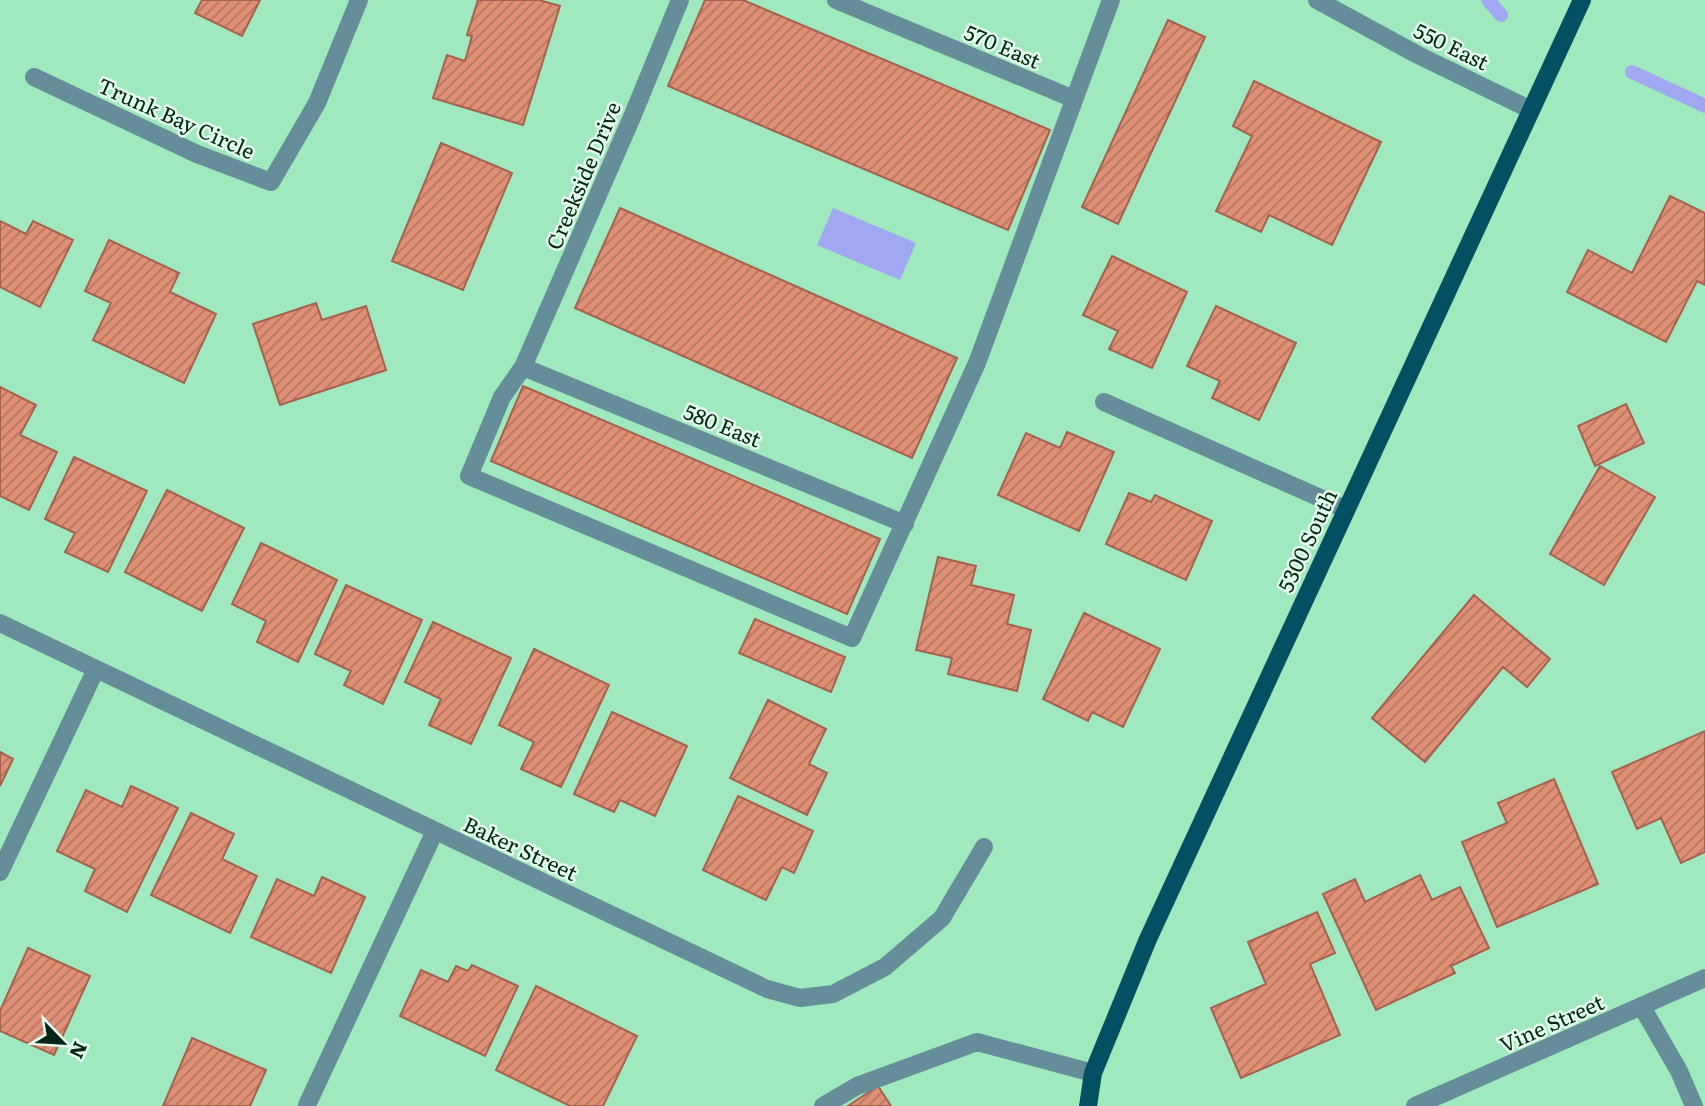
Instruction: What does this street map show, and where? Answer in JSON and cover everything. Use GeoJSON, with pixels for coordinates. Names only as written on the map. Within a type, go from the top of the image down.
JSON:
{"type":"FeatureCollection","features":[{"type":"Feature","properties":{"kind":"main road","name":"5300 South"},"geometry":{"type":"LineString","coordinates":[[1088,1106],[1093,1073],[1148,939],[1582,0]]}},
{"type":"Feature","properties":{"kind":"street","name":"Trunk Bay Circle"},"geometry":{"type":"LineString","coordinates":[[34,77],[197,154],[271,183],[317,103],[359,0]]}},
{"type":"Feature","properties":{"kind":"street","name":"Creekside Drive"},"geometry":{"type":"LineString","coordinates":[[680,0],[523,367],[502,397],[469,476],[852,638],[905,524]]}},
{"type":"Feature","properties":{"kind":"street","name":"570 East"},"geometry":{"type":"LineString","coordinates":[[836,0],[1074,99]]}},
{"type":"Feature","properties":{"kind":"street"},"geometry":{"type":"LineString","coordinates":[[905,524],[977,363],[1111,0]]}},
{"type":"Feature","properties":{"kind":"street","name":"550 East"},"geometry":{"type":"LineString","coordinates":[[1317,0],[1418,55],[1531,110]]}},
{"type":"Feature","properties":{"kind":"street","name":"580 East"},"geometry":{"type":"LineString","coordinates":[[523,367],[905,524]]}},
{"type":"Feature","properties":{"kind":"street"},"geometry":{"type":"LineString","coordinates":[[1104,402],[1345,509]]}},
{"type":"Feature","properties":{"kind":"street","name":"Baker Street"},"geometry":{"type":"LineString","coordinates":[[0,623],[767,989],[800,998],[833,994],[885,967],[942,918],[984,847]]}},
{"type":"Feature","properties":{"kind":"street"},"geometry":{"type":"LineString","coordinates":[[0,872],[96,669]]}},
{"type":"Feature","properties":{"kind":"street"},"geometry":{"type":"LineString","coordinates":[[307,1105],[435,831]]}},
{"type":"Feature","properties":{"kind":"street","name":"Vine Street"},"geometry":{"type":"LineString","coordinates":[[1415,1106],[1705,978]]}},
{"type":"Feature","properties":{"kind":"street"},"geometry":{"type":"LineString","coordinates":[[1642,1007],[1679,1071],[1695,1106]]}},
{"type":"Feature","properties":{"kind":"street"},"geometry":{"type":"LineString","coordinates":[[823,1106],[857,1086],[977,1042],[1093,1073]]}},
{"type":"Feature","properties":{"kind":"water"},"geometry":{"type":"Polygon","coordinates":[[[833,208],[916,243],[900,280],[817,245],[833,208]]]}},
{"type":"Feature","properties":{"kind":"building"},"geometry":{"type":"Polygon","coordinates":[[[202,0],[260,0],[242,36],[195,13],[202,0]]]}},
{"type":"Feature","properties":{"kind":"building"},"geometry":{"type":"Polygon","coordinates":[[[478,0],[539,0],[560,6],[523,125],[433,98],[447,55],[465,61],[472,36],[467,35],[478,0]]]}},
{"type":"Feature","properties":{"kind":"building"},"geometry":{"type":"Polygon","coordinates":[[[705,0],[743,0],[1050,130],[1008,230],[668,86],[705,0]]]}},
{"type":"Feature","properties":{"kind":"building"},"geometry":{"type":"Polygon","coordinates":[[[1168,20],[1205,37],[1118,224],[1082,207],[1168,20]]]}},
{"type":"Feature","properties":{"kind":"building"},"geometry":{"type":"Polygon","coordinates":[[[1254,81],[1381,142],[1332,245],[1269,215],[1261,232],[1216,211],[1252,136],[1233,126],[1254,81]]]}},
{"type":"Feature","properties":{"kind":"building"},"geometry":{"type":"Polygon","coordinates":[[[441,143],[512,173],[463,290],[392,261],[441,143]]]}},
{"type":"Feature","properties":{"kind":"building"},"geometry":{"type":"Polygon","coordinates":[[[1670,196],[1705,213],[1705,285],[1697,281],[1666,342],[1567,292],[1588,250],[1632,273],[1670,196]]]}},
{"type":"Feature","properties":{"kind":"building"},"geometry":{"type":"Polygon","coordinates":[[[620,208],[957,358],[912,458],[575,308],[620,208]]]}},
{"type":"Feature","properties":{"kind":"building"},"geometry":{"type":"Polygon","coordinates":[[[0,221],[26,234],[33,221],[73,240],[40,307],[0,287],[0,221]]]}},
{"type":"Feature","properties":{"kind":"building"},"geometry":{"type":"Polygon","coordinates":[[[109,240],[179,273],[170,292],[216,314],[184,383],[93,340],[111,303],[85,291],[109,240]]]}},
{"type":"Feature","properties":{"kind":"building"},"geometry":{"type":"Polygon","coordinates":[[[1112,256],[1187,292],[1152,368],[1109,349],[1118,331],[1083,315],[1112,256]]]}},
{"type":"Feature","properties":{"kind":"building"},"geometry":{"type":"Polygon","coordinates":[[[316,303],[322,320],[366,306],[386,370],[280,405],[253,324],[316,303]]]}},
{"type":"Feature","properties":{"kind":"building"},"geometry":{"type":"Polygon","coordinates":[[[1216,306],[1296,343],[1259,420],[1212,398],[1220,381],[1187,366],[1216,306]]]}},
{"type":"Feature","properties":{"kind":"building"},"geometry":{"type":"Polygon","coordinates":[[[523,386],[880,539],[847,614],[491,461],[523,386]]]}},
{"type":"Feature","properties":{"kind":"building"},"geometry":{"type":"Polygon","coordinates":[[[0,387],[36,405],[20,435],[57,452],[29,510],[0,496],[0,387]]]}},
{"type":"Feature","properties":{"kind":"building"},"geometry":{"type":"Polygon","coordinates":[[[1626,404],[1644,443],[1595,466],[1578,426],[1626,404]]]}},
{"type":"Feature","properties":{"kind":"building"},"geometry":{"type":"Polygon","coordinates":[[[1067,432],[1114,452],[1079,531],[998,495],[1026,433],[1060,448],[1067,432]]]}},
{"type":"Feature","properties":{"kind":"building"},"geometry":{"type":"Polygon","coordinates":[[[74,457],[147,491],[108,572],[65,552],[75,533],[45,519],[74,457]]]}},
{"type":"Feature","properties":{"kind":"building"},"geometry":{"type":"Polygon","coordinates":[[[1600,466],[1655,497],[1604,585],[1550,554],[1600,466]]]}},
{"type":"Feature","properties":{"kind":"building"},"geometry":{"type":"Polygon","coordinates":[[[167,490],[244,528],[202,611],[125,572],[167,490]]]}},
{"type":"Feature","properties":{"kind":"building"},"geometry":{"type":"Polygon","coordinates":[[[1129,493],[1151,502],[1155,495],[1212,521],[1186,580],[1106,544],[1129,493]]]}},
{"type":"Feature","properties":{"kind":"building"},"geometry":{"type":"Polygon","coordinates":[[[261,543],[337,580],[298,662],[257,642],[266,621],[232,604],[261,543]]]}},
{"type":"Feature","properties":{"kind":"building"},"geometry":{"type":"Polygon","coordinates":[[[938,557],[976,566],[971,585],[1014,595],[1007,624],[1031,630],[1017,691],[948,674],[952,658],[916,650],[938,557]]]}},
{"type":"Feature","properties":{"kind":"building"},"geometry":{"type":"Polygon","coordinates":[[[346,585],[422,620],[383,704],[344,685],[351,671],[315,654],[346,585]]]}},
{"type":"Feature","properties":{"kind":"building"},"geometry":{"type":"Polygon","coordinates":[[[1474,595],[1550,659],[1527,687],[1503,667],[1425,762],[1372,718],[1474,595]]]}},
{"type":"Feature","properties":{"kind":"building"},"geometry":{"type":"Polygon","coordinates":[[[1084,613],[1160,649],[1123,727],[1092,712],[1088,721],[1043,699],[1084,613]]]}},
{"type":"Feature","properties":{"kind":"building"},"geometry":{"type":"Polygon","coordinates":[[[755,619],[845,657],[831,692],[739,653],[755,619]]]}},
{"type":"Feature","properties":{"kind":"building"},"geometry":{"type":"Polygon","coordinates":[[[433,622],[511,658],[471,744],[429,725],[441,699],[405,682],[433,622]]]}},
{"type":"Feature","properties":{"kind":"building"},"geometry":{"type":"Polygon","coordinates":[[[534,649],[609,685],[561,787],[521,769],[534,742],[499,725],[534,649]]]}},
{"type":"Feature","properties":{"kind":"building"},"geometry":{"type":"Polygon","coordinates":[[[768,700],[826,729],[809,764],[827,773],[807,815],[730,778],[768,700]]]}},
{"type":"Feature","properties":{"kind":"building"},"geometry":{"type":"Polygon","coordinates":[[[612,712],[687,746],[655,816],[620,800],[614,812],[574,794],[612,712]]]}},
{"type":"Feature","properties":{"kind":"building"},"geometry":{"type":"Polygon","coordinates":[[[1705,731],[1705,852],[1681,863],[1661,818],[1637,829],[1612,772],[1705,731]]]}},
{"type":"Feature","properties":{"kind":"building"},"geometry":{"type":"Polygon","coordinates":[[[0,752],[13,759],[0,786],[0,752]]]}},
{"type":"Feature","properties":{"kind":"building"},"geometry":{"type":"Polygon","coordinates":[[[1554,779],[1598,884],[1497,927],[1462,842],[1507,823],[1498,803],[1554,779]]]}},
{"type":"Feature","properties":{"kind":"building"},"geometry":{"type":"Polygon","coordinates":[[[131,786],[178,808],[127,912],[85,891],[95,869],[57,851],[86,790],[122,807],[131,786]]]}},
{"type":"Feature","properties":{"kind":"building"},"geometry":{"type":"Polygon","coordinates":[[[738,796],[813,831],[794,873],[782,867],[766,900],[703,870],[738,796]]]}},
{"type":"Feature","properties":{"kind":"building"},"geometry":{"type":"Polygon","coordinates":[[[191,813],[234,834],[222,859],[257,876],[230,933],[151,895],[191,813]]]}},
{"type":"Feature","properties":{"kind":"building"},"geometry":{"type":"Polygon","coordinates":[[[1420,875],[1432,900],[1460,887],[1489,948],[1451,966],[1455,973],[1376,1010],[1323,894],[1355,879],[1365,902],[1420,875]]]}},
{"type":"Feature","properties":{"kind":"building"},"geometry":{"type":"Polygon","coordinates":[[[322,877],[365,897],[331,973],[251,937],[277,879],[314,896],[322,877]]]}},
{"type":"Feature","properties":{"kind":"building"},"geometry":{"type":"Polygon","coordinates":[[[1317,912],[1335,953],[1310,964],[1340,1035],[1241,1078],[1211,1008],[1266,984],[1248,942],[1317,912]]]}},
{"type":"Feature","properties":{"kind":"building"},"geometry":{"type":"Polygon","coordinates":[[[28,948],[90,976],[54,1055],[0,1031],[0,1011],[28,948]]]}},
{"type":"Feature","properties":{"kind":"building"},"geometry":{"type":"Polygon","coordinates":[[[472,965],[518,986],[485,1056],[400,1016],[421,970],[448,982],[456,966],[468,971],[472,965]]]}},
{"type":"Feature","properties":{"kind":"building"},"geometry":{"type":"Polygon","coordinates":[[[536,986],[637,1036],[603,1106],[570,1106],[496,1070],[536,986]]]}},
{"type":"Feature","properties":{"kind":"building"},"geometry":{"type":"Polygon","coordinates":[[[192,1038],[266,1070],[250,1106],[163,1106],[192,1038]]]}},
{"type":"Feature","properties":{"kind":"building"},"geometry":{"type":"Polygon","coordinates":[[[878,1086],[891,1106],[848,1106],[878,1086]]]}},
{"type":"Feature","properties":{"kind":"waterway"},"geometry":{"type":"LineString","coordinates":[[1488,0],[1501,15]]}},
{"type":"Feature","properties":{"kind":"waterway"},"geometry":{"type":"LineString","coordinates":[[1632,72],[1705,106]]}}]}
